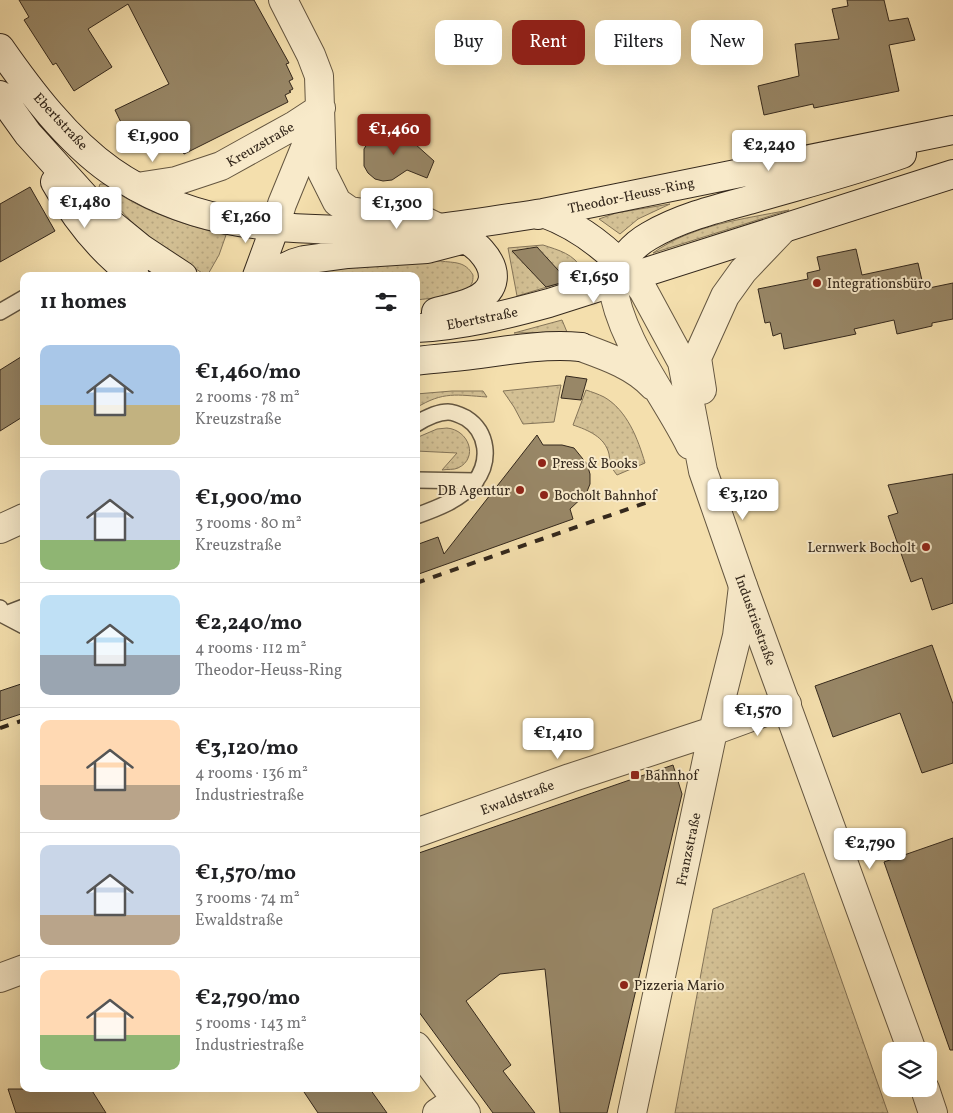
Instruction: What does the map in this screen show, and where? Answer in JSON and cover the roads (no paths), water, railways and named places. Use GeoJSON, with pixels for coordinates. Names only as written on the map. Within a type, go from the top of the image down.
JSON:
{"type":"FeatureCollection","features":[{"type":"Feature","properties":{"kind":"street","name":"Kreuzstraße"},"geometry":{"type":"LineString","coordinates":[[283,0],[312,55],[318,76],[321,108],[322,172],[337,202],[350,211],[412,215],[451,231],[481,250],[490,264],[494,279],[491,288],[484,295],[474,301],[420,316]]}},
{"type":"Feature","properties":{"kind":"street","name":"Ebertstraße"},"geometry":{"type":"LineString","coordinates":[[0,48],[52,115],[81,145],[110,170],[137,188],[196,213],[275,227],[451,231],[544,213]]}},
{"type":"Feature","properties":{"kind":"street"},"geometry":{"type":"LineString","coordinates":[[0,96],[28,134],[104,218],[142,249],[177,272]]}},
{"type":"Feature","properties":{"kind":"street","name":"Kreuzstraße"},"geometry":{"type":"LineString","coordinates":[[137,188],[176,181],[221,166],[295,125],[321,108]]}},
{"type":"Feature","properties":{"kind":"street","name":"Kreuzstraße"},"geometry":{"type":"LineString","coordinates":[[258,272],[282,204],[321,108]]}},
{"type":"Feature","properties":{"kind":"street","name":"Theodor-Heuss-Ring"},"geometry":{"type":"LineString","coordinates":[[544,213],[953,130]]}},
{"type":"Feature","properties":{"kind":"street"},"geometry":{"type":"LineString","coordinates":[[28,134],[69,207],[99,244],[130,272]]}},
{"type":"Feature","properties":{"kind":"street"},"geometry":{"type":"LineString","coordinates":[[703,471],[630,337],[615,300],[630,251],[647,236],[712,209],[871,165],[953,135]]}},
{"type":"Feature","properties":{"kind":"street"},"geometry":{"type":"LineString","coordinates":[[622,274],[782,229],[953,174]]}},
{"type":"Feature","properties":{"kind":"street"},"geometry":{"type":"LineString","coordinates":[[544,213],[563,220],[608,250],[622,274],[643,290],[682,362],[703,471]]}},
{"type":"Feature","properties":{"kind":"street"},"geometry":{"type":"LineString","coordinates":[[703,471],[705,414],[697,358],[724,296],[743,271],[782,229]]}},
{"type":"Feature","properties":{"kind":"street"},"geometry":{"type":"LineString","coordinates":[[275,272],[304,260],[348,254],[428,249],[451,231]]}},
{"type":"Feature","properties":{"kind":"street","name":"Ebertstraße"},"geometry":{"type":"LineString","coordinates":[[420,328],[455,325],[548,303],[622,274]]}},
{"type":"Feature","properties":{"kind":"street"},"geometry":{"type":"LineString","coordinates":[[420,360],[480,354],[532,346],[581,347],[604,355],[637,373],[648,380],[662,396]]}},
{"type":"Feature","properties":{"kind":"street","name":"Industriestraße"},"geometry":{"type":"LineString","coordinates":[[703,471],[909,1042]]}},
{"type":"Feature","properties":{"kind":"street"},"geometry":{"type":"LineString","coordinates":[[0,529],[20,520]]}},
{"type":"Feature","properties":{"kind":"street","name":"Franzstraße"},"geometry":{"type":"LineString","coordinates":[[632,1113],[713,731],[737,636],[743,586]]}},
{"type":"Feature","properties":{"kind":"street","name":"Ewaldstraße"},"geometry":{"type":"LineString","coordinates":[[420,832],[787,704]]}},
{"type":"Feature","properties":{"kind":"street"},"geometry":{"type":"LineString","coordinates":[[0,978],[20,970]]}},
{"type":"Feature","properties":{"kind":"street"},"geometry":{"type":"LineString","coordinates":[[420,1053],[453,1109]]}},
{"type":"Feature","properties":{"kind":"street"},"geometry":{"type":"LineString","coordinates":[[928,1097],[933,1113]]}},
{"type":"Feature","properties":{"kind":"lane"},"geometry":{"type":"LineString","coordinates":[[0,312],[20,300]]}},
{"type":"Feature","properties":{"kind":"lane"},"geometry":{"type":"LineString","coordinates":[[420,422],[440,413],[449,412],[460,415],[472,422],[485,444],[484,461],[476,481],[456,499],[420,514]]}},
{"type":"Feature","properties":{"kind":"lane"},"geometry":{"type":"LineString","coordinates":[[420,480],[476,481]]}},
{"type":"Feature","properties":{"kind":"lane"},"geometry":{"type":"LineString","coordinates":[[2,612],[20,608]]}},
{"type":"Feature","properties":{"kind":"lane"},"geometry":{"type":"LineString","coordinates":[[2,612],[20,623]]}},
{"type":"Feature","properties":{"kind":"railway"},"geometry":{"type":"LineString","coordinates":[[420,582],[648,502]]}},
{"type":"Feature","properties":{"kind":"railway"},"geometry":{"type":"LineString","coordinates":[[0,728],[20,721]]}},
{"type":"Feature","properties":{"kind":"place","name":"Integrationsbüro"},"geometry":{"type":"Point","coordinates":[817,283]}},
{"type":"Feature","properties":{"kind":"place","name":"Press & Books"},"geometry":{"type":"Point","coordinates":[542,463]}},
{"type":"Feature","properties":{"kind":"place","name":"DB Agentur"},"geometry":{"type":"Point","coordinates":[520,490]}},
{"type":"Feature","properties":{"kind":"place","name":"Bocholt Bahnhof"},"geometry":{"type":"Point","coordinates":[544,495]}},
{"type":"Feature","properties":{"kind":"place","name":"Lernwerk Bocholt"},"geometry":{"type":"Point","coordinates":[926,547]}},
{"type":"Feature","properties":{"kind":"place","name":"Bahnhof"},"geometry":{"type":"Point","coordinates":[635,775]}},
{"type":"Feature","properties":{"kind":"place","name":"Pizzeria Mario"},"geometry":{"type":"Point","coordinates":[624,985]}}]}
